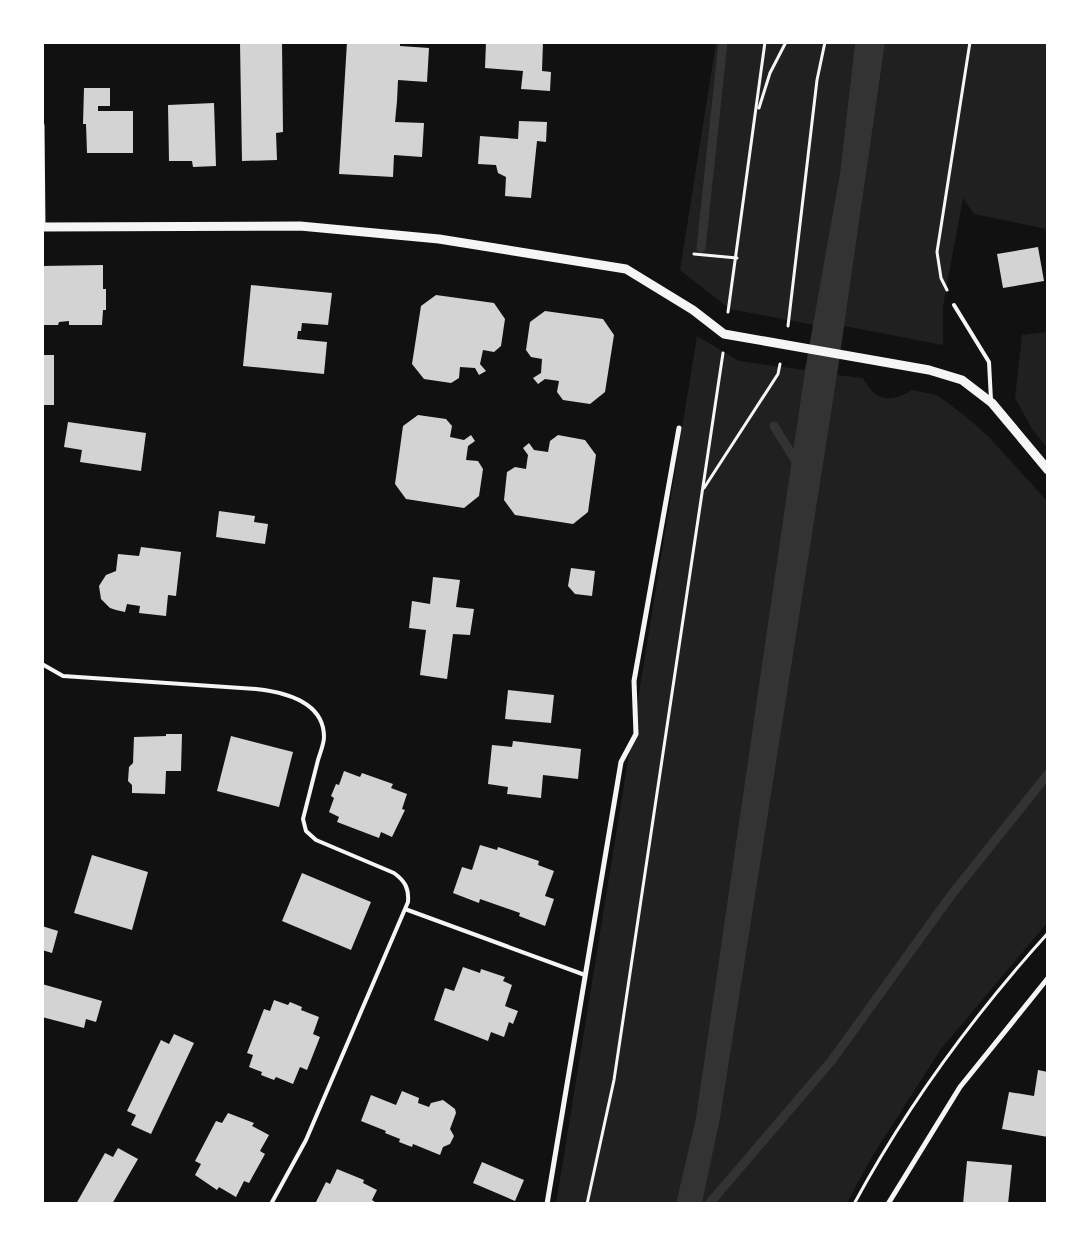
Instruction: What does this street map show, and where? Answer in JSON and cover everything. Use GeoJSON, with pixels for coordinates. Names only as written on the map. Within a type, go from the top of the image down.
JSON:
{"type":"FeatureCollection","features":[{"type":"Feature","properties":{"kind":"street"},"geometry":{"type":"LineString","coordinates":[[42,125],[43,227],[300,226],[439,239],[626,269],[693,310],[724,334],[738,338],[929,370],[962,380],[992,403],[1048,470]]}},
{"type":"Feature","properties":{"kind":"street"},"geometry":{"type":"LineString","coordinates":[[547,1204],[621,762],[636,734],[634,681],[679,428]]}},
{"type":"Feature","properties":{"kind":"street"},"geometry":{"type":"LineString","coordinates":[[888,1204],[960,1087],[1048,978]]}},
{"type":"Feature","properties":{"kind":"lane"},"geometry":{"type":"LineString","coordinates":[[954,305],[989,362],[992,403]]}},
{"type":"Feature","properties":{"kind":"lane"},"geometry":{"type":"LineString","coordinates":[[42,664],[63,676],[256,689],[284,692],[299,700],[312,709],[320,723],[324,737],[303,819],[306,831],[316,840],[394,873],[404,880],[409,892],[405,909],[306,1140],[271,1204]]}},
{"type":"Feature","properties":{"kind":"lane"},"geometry":{"type":"LineString","coordinates":[[405,909],[585,975]]}},
{"type":"Feature","properties":{"kind":"path"},"geometry":{"type":"LineString","coordinates":[[724,334],[737,258],[765,42]]}},
{"type":"Feature","properties":{"kind":"path"},"geometry":{"type":"LineString","coordinates":[[756,116],[770,73],[786,42]]}},
{"type":"Feature","properties":{"kind":"path"},"geometry":{"type":"LineString","coordinates":[[786,336],[792,306],[817,80],[825,42]]}},
{"type":"Feature","properties":{"kind":"path"},"geometry":{"type":"LineString","coordinates":[[941,278],[937,252],[970,42]]}},
{"type":"Feature","properties":{"kind":"path"},"geometry":{"type":"LineString","coordinates":[[694,254],[737,258]]}},
{"type":"Feature","properties":{"kind":"path"},"geometry":{"type":"LineString","coordinates":[[702,490],[718,462],[778,374],[782,355]]}},
{"type":"Feature","properties":{"kind":"path"},"geometry":{"type":"LineString","coordinates":[[587,1204],[614,1080],[720,375]]}},
{"type":"Feature","properties":{"kind":"path"},"geometry":{"type":"LineString","coordinates":[[854,1204],[895,1132],[941,1064],[989,1002],[1048,933]]}},
{"type":"Feature","properties":{"kind":"shaded area"},"geometry":{"type":"Polygon","coordinates":[[[716,43],[855,43],[840,173],[814,325],[730,309],[680,270],[716,43]]]}},
{"type":"Feature","properties":{"kind":"shaded area"},"geometry":{"type":"Polygon","coordinates":[[[855,43],[885,43],[837,375],[720,1118],[702,1203],[676,1204],[696,1118],[805,370],[840,173],[855,43]]]}},
{"type":"Feature","properties":{"kind":"shaded area"},"geometry":{"type":"Polygon","coordinates":[[[885,43],[1047,43],[1047,229],[974,214],[963,198],[943,306],[943,345],[844,326],[885,43]]]}},
{"type":"Feature","properties":{"kind":"shaded area"},"geometry":{"type":"Polygon","coordinates":[[[1048,332],[1047,447],[1032,429],[1015,398],[1022,335],[1048,332]]]}},
{"type":"Feature","properties":{"kind":"shaded area"},"geometry":{"type":"Polygon","coordinates":[[[697,336],[739,361],[805,370],[789,485],[817,492],[837,375],[863,378],[873,392],[884,398],[897,397],[912,390],[937,395],[988,436],[1047,501],[1047,923],[941,1049],[873,1155],[847,1203],[556,1204],[697,336]]]}},
{"type":"Feature","properties":{"kind":"building"},"geometry":{"type":"Polygon","coordinates":[[[282,42],[283,132],[276,133],[277,160],[242,161],[240,43],[282,42]]]}},
{"type":"Feature","properties":{"kind":"building"},"geometry":{"type":"Polygon","coordinates":[[[347,42],[400,42],[400,46],[429,48],[427,82],[398,80],[395,122],[424,123],[422,157],[394,155],[393,177],[339,174],[347,42]]]}},
{"type":"Feature","properties":{"kind":"building"},"geometry":{"type":"Polygon","coordinates":[[[486,42],[543,42],[542,71],[551,72],[550,91],[521,89],[523,71],[485,68],[486,42]]]}},
{"type":"Feature","properties":{"kind":"building"},"geometry":{"type":"Polygon","coordinates":[[[84,88],[110,88],[110,106],[98,106],[98,111],[133,111],[133,153],[87,153],[86,124],[83,124],[84,88]]]}},
{"type":"Feature","properties":{"kind":"building"},"geometry":{"type":"Polygon","coordinates":[[[214,103],[216,166],[193,167],[192,161],[169,161],[168,105],[214,103]]]}},
{"type":"Feature","properties":{"kind":"building"},"geometry":{"type":"Polygon","coordinates":[[[519,121],[547,122],[546,142],[537,141],[531,198],[505,196],[506,177],[498,173],[496,165],[478,164],[480,136],[518,139],[519,121]]]}},
{"type":"Feature","properties":{"kind":"building"},"geometry":{"type":"Polygon","coordinates":[[[1038,247],[1044,281],[1003,288],[997,254],[1038,247]]]}},
{"type":"Feature","properties":{"kind":"building"},"geometry":{"type":"Polygon","coordinates":[[[103,265],[103,289],[106,289],[106,310],[103,310],[102,325],[69,325],[69,321],[59,322],[58,325],[42,325],[42,266],[103,265]]]}},
{"type":"Feature","properties":{"kind":"building"},"geometry":{"type":"Polygon","coordinates":[[[251,285],[332,293],[328,325],[302,323],[297,339],[327,342],[324,374],[243,366],[251,285]]]}},
{"type":"Feature","properties":{"kind":"building"},"geometry":{"type":"Polygon","coordinates":[[[436,295],[494,303],[505,319],[501,346],[494,352],[483,350],[480,364],[486,371],[479,375],[475,368],[460,367],[459,378],[451,383],[424,379],[412,364],[421,306],[436,295]]]}},
{"type":"Feature","properties":{"kind":"building"},"geometry":{"type":"Polygon","coordinates":[[[545,311],[603,319],[614,335],[605,392],[590,404],[563,400],[557,392],[559,381],[545,379],[538,384],[533,378],[541,373],[542,359],[531,357],[526,350],[530,322],[545,311]]]}},
{"type":"Feature","properties":{"kind":"building"},"geometry":{"type":"Polygon","coordinates":[[[42,355],[54,355],[54,405],[42,405],[42,355]]]}},
{"type":"Feature","properties":{"kind":"building"},"geometry":{"type":"Polygon","coordinates":[[[418,415],[446,419],[452,426],[450,437],[464,440],[471,435],[475,441],[468,446],[466,460],[478,461],[483,469],[479,496],[464,508],[406,499],[395,484],[403,426],[418,415]]]}},
{"type":"Feature","properties":{"kind":"building"},"geometry":{"type":"Polygon","coordinates":[[[68,422],[146,433],[141,471],[80,462],[82,450],[64,447],[68,422]]]}},
{"type":"Feature","properties":{"kind":"building"},"geometry":{"type":"Polygon","coordinates":[[[558,435],[585,440],[596,455],[588,512],[573,524],[515,515],[504,500],[507,472],[515,467],[526,469],[528,455],[523,448],[529,443],[534,450],[548,452],[550,441],[558,435]]]}},
{"type":"Feature","properties":{"kind":"building"},"geometry":{"type":"Polygon","coordinates":[[[219,511],[255,516],[254,522],[268,524],[265,544],[216,537],[219,511]]]}},
{"type":"Feature","properties":{"kind":"building"},"geometry":{"type":"Polygon","coordinates":[[[141,547],[181,552],[176,596],[168,595],[166,616],[139,613],[140,606],[127,604],[125,612],[116,610],[110,608],[101,599],[99,586],[106,575],[116,571],[118,554],[139,556],[141,547]]]}},
{"type":"Feature","properties":{"kind":"building"},"geometry":{"type":"Polygon","coordinates":[[[571,568],[595,571],[592,596],[575,594],[568,586],[571,568]]]}},
{"type":"Feature","properties":{"kind":"building"},"geometry":{"type":"Polygon","coordinates":[[[433,577],[460,580],[456,607],[474,609],[470,635],[453,634],[447,679],[420,675],[426,630],[409,628],[412,601],[430,604],[433,577]]]}},
{"type":"Feature","properties":{"kind":"building"},"geometry":{"type":"Polygon","coordinates":[[[508,690],[554,695],[551,723],[505,719],[508,690]]]}},
{"type":"Feature","properties":{"kind":"building"},"geometry":{"type":"Polygon","coordinates":[[[166,734],[182,734],[181,771],[166,771],[165,794],[132,793],[132,785],[128,781],[129,767],[133,763],[134,737],[166,736],[166,734]]]}},
{"type":"Feature","properties":{"kind":"building"},"geometry":{"type":"Polygon","coordinates":[[[231,736],[293,752],[279,807],[217,791],[231,736]]]}},
{"type":"Feature","properties":{"kind":"building"},"geometry":{"type":"Polygon","coordinates":[[[513,741],[581,749],[578,779],[543,775],[541,798],[507,794],[508,787],[488,784],[492,745],[512,747],[513,741]]]}},
{"type":"Feature","properties":{"kind":"building"},"geometry":{"type":"Polygon","coordinates":[[[344,771],[360,777],[362,773],[393,784],[391,788],[407,794],[402,809],[405,810],[392,837],[381,832],[379,838],[337,822],[339,817],[329,812],[334,798],[331,796],[336,784],[339,785],[344,771]]]}},
{"type":"Feature","properties":{"kind":"building"},"geometry":{"type":"Polygon","coordinates":[[[480,845],[497,850],[498,847],[539,861],[538,865],[554,871],[545,896],[554,899],[545,926],[519,916],[520,913],[480,899],[479,903],[453,893],[462,867],[472,870],[480,845]]]}},
{"type":"Feature","properties":{"kind":"building"},"geometry":{"type":"Polygon","coordinates":[[[92,855],[148,872],[132,930],[74,913],[92,855]]]}},
{"type":"Feature","properties":{"kind":"building"},"geometry":{"type":"Polygon","coordinates":[[[302,873],[371,902],[351,950],[282,921],[302,873]]]}},
{"type":"Feature","properties":{"kind":"building"},"geometry":{"type":"Polygon","coordinates":[[[42,926],[58,931],[52,953],[42,950],[42,926]]]}},
{"type":"Feature","properties":{"kind":"building"},"geometry":{"type":"Polygon","coordinates":[[[463,967],[480,973],[481,969],[505,977],[503,981],[512,985],[505,1006],[518,1011],[513,1024],[509,1022],[504,1037],[491,1032],[488,1041],[434,1020],[445,988],[454,991],[463,967]]]}},
{"type":"Feature","properties":{"kind":"building"},"geometry":{"type":"Polygon","coordinates":[[[42,984],[102,1001],[96,1022],[86,1019],[84,1028],[42,1017],[42,984]]]}},
{"type":"Feature","properties":{"kind":"building"},"geometry":{"type":"Polygon","coordinates":[[[274,1000],[288,1005],[290,1002],[302,1007],[301,1010],[319,1017],[313,1034],[320,1037],[307,1070],[300,1067],[293,1084],[276,1077],[274,1080],[261,1075],[262,1072],[249,1067],[253,1055],[247,1053],[264,1009],[270,1011],[274,1000]]]}},
{"type":"Feature","properties":{"kind":"building"},"geometry":{"type":"Polygon","coordinates":[[[174,1034],[194,1043],[151,1134],[131,1125],[136,1115],[127,1111],[161,1040],[169,1044],[174,1034]]]}},
{"type":"Feature","properties":{"kind":"building"},"geometry":{"type":"Polygon","coordinates":[[[1038,1070],[1048,1072],[1048,1137],[1002,1129],[1009,1092],[1034,1096],[1038,1070]]]}},
{"type":"Feature","properties":{"kind":"building"},"geometry":{"type":"Polygon","coordinates":[[[402,1091],[419,1098],[418,1103],[429,1107],[431,1103],[443,1100],[455,1109],[456,1113],[450,1129],[454,1136],[450,1144],[443,1147],[440,1155],[413,1144],[412,1147],[399,1142],[400,1139],[385,1133],[386,1131],[361,1121],[371,1095],[396,1105],[402,1091]]]}},
{"type":"Feature","properties":{"kind":"building"},"geometry":{"type":"Polygon","coordinates":[[[228,1113],[254,1123],[252,1126],[269,1135],[260,1151],[265,1154],[249,1183],[244,1181],[236,1197],[219,1187],[217,1190],[195,1175],[201,1164],[195,1161],[216,1121],[222,1123],[228,1113]]]}},
{"type":"Feature","properties":{"kind":"building"},"geometry":{"type":"Polygon","coordinates":[[[118,1148],[138,1159],[112,1204],[76,1204],[105,1153],[113,1157],[118,1148]]]}},
{"type":"Feature","properties":{"kind":"building"},"geometry":{"type":"Polygon","coordinates":[[[967,1161],[1012,1165],[1008,1204],[963,1204],[967,1161]]]}},
{"type":"Feature","properties":{"kind":"building"},"geometry":{"type":"Polygon","coordinates":[[[482,1162],[524,1180],[515,1201],[473,1183],[482,1162]]]}},
{"type":"Feature","properties":{"kind":"building"},"geometry":{"type":"Polygon","coordinates":[[[337,1169],[364,1180],[363,1183],[377,1190],[372,1200],[378,1204],[315,1204],[326,1182],[330,1184],[337,1169]]]}},
{"type":"Feature","properties":{"kind":"waterway"},"geometry":{"type":"LineString","coordinates":[[701,248],[723,42]]}},
{"type":"Feature","properties":{"kind":"waterway"},"geometry":{"type":"LineString","coordinates":[[774,426],[799,466]]}},
{"type":"Feature","properties":{"kind":"waterway"},"geometry":{"type":"LineString","coordinates":[[709,1204],[832,1060],[952,894],[1048,774]]}}]}
